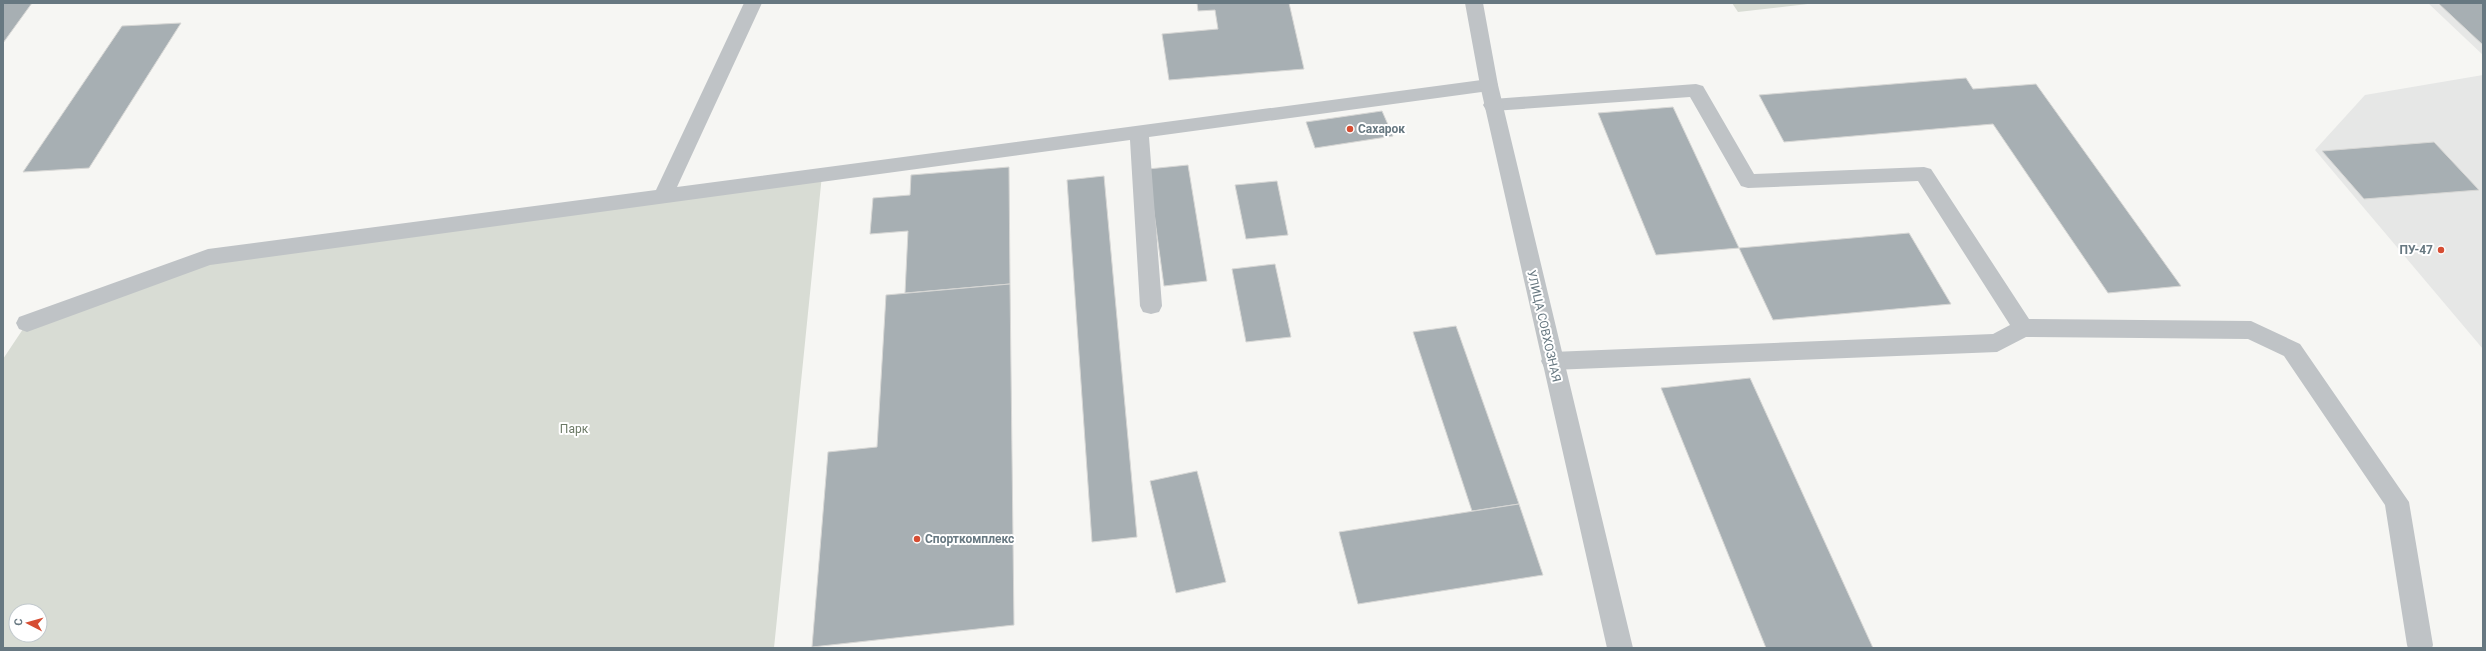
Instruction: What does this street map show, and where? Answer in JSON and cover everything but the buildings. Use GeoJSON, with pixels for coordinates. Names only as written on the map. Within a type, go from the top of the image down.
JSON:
{"type":"FeatureCollection","features":[{"type":"Feature","properties":{"kind":"street"},"geometry":{"type":"LineString","coordinates":[[663,196],[753,3]]}},
{"type":"Feature","properties":{"kind":"street","name":"УЛИЦА СОВХОЗНАЯ"},"geometry":{"type":"LineString","coordinates":[[1474,3],[1491,96],[1620,648]]}},
{"type":"Feature","properties":{"kind":"street"},"geometry":{"type":"LineString","coordinates":[[27,323],[208,257],[1139,133],[1491,96],[1696,90],[1748,181],[1924,174],[2023,328]]}},
{"type":"Feature","properties":{"kind":"street"},"geometry":{"type":"LineString","coordinates":[[1139,133],[1151,306]]}},
{"type":"Feature","properties":{"kind":"street"},"geometry":{"type":"LineString","coordinates":[[1552,361],[1997,343],[2023,328],[2251,330],[2292,350],[2397,502],[2415,647]]}},
{"type":"Feature","properties":{"kind":"shaded area"},"geometry":{"type":"Polygon","coordinates":[[[2428,3],[2483,3],[2483,55],[2428,3]]]}},
{"type":"Feature","properties":{"kind":"shaded area","name":"ПУ-47"},"geometry":{"type":"Polygon","coordinates":[[[2483,75],[2483,349],[2315,150],[2365,95],[2483,75]]]}},
{"type":"Feature","properties":{"kind":"green space"},"geometry":{"type":"Polygon","coordinates":[[[1732,3],[1816,3],[1738,12],[1732,3]]]}},
{"type":"Feature","properties":{"kind":"green space","name":"Парк"},"geometry":{"type":"Polygon","coordinates":[[[822,175],[774,648],[3,648],[3,359],[27,323],[208,257],[822,175]]]}},
{"type":"Feature","properties":{"kind":"place","name":"Сахарок"},"geometry":{"type":"Point","coordinates":[1350,129]}},
{"type":"Feature","properties":{"kind":"place","name":"ПУ-47"},"geometry":{"type":"Point","coordinates":[2441,250]}},
{"type":"Feature","properties":{"kind":"place","name":"Спорткомплекс"},"geometry":{"type":"Point","coordinates":[917,539]}}]}
